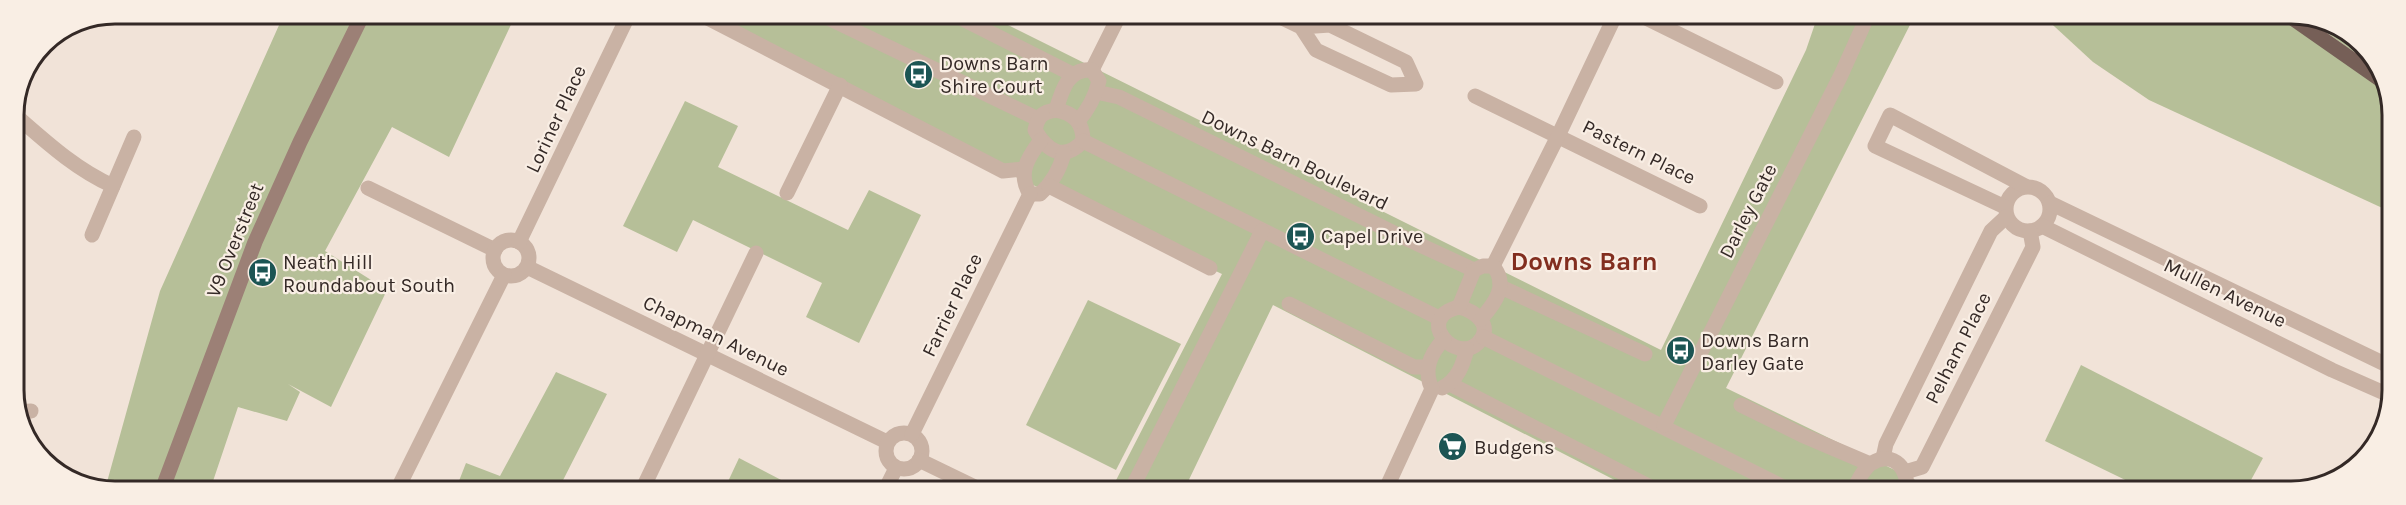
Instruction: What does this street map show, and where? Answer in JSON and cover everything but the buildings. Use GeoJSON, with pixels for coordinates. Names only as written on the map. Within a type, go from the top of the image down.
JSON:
{"type":"FeatureCollection","features":[{"type":"Feature","properties":{"kind":"main road"},"geometry":{"type":"LineString","coordinates":[[2303,25],[2371,73]]}},
{"type":"Feature","properties":{"kind":"street","name":"V9 Overstreet"},"geometry":{"type":"LineString","coordinates":[[165,481],[255,242],[295,152],[358,24]]}},
{"type":"Feature","properties":{"kind":"street","name":"Loriner Place"},"geometry":{"type":"LineString","coordinates":[[519,242],[624,24]]}},
{"type":"Feature","properties":{"kind":"street"},"geometry":{"type":"LineString","coordinates":[[720,24],[1003,171],[1024,169]]}},
{"type":"Feature","properties":{"kind":"street"},"geometry":{"type":"LineString","coordinates":[[841,24],[1038,119]]}},
{"type":"Feature","properties":{"kind":"street"},"geometry":{"type":"LineString","coordinates":[[973,24],[1072,74]]}},
{"type":"Feature","properties":{"kind":"street"},"geometry":{"type":"LineString","coordinates":[[1092,70],[1114,24]]}},
{"type":"Feature","properties":{"kind":"street"},"geometry":{"type":"LineString","coordinates":[[1295,24],[1301,27],[1330,25],[1406,62],[1416,84],[1391,85],[1316,50],[1301,27]]}},
{"type":"Feature","properties":{"kind":"street","name":"Pastern Place"},"geometry":{"type":"LineString","coordinates":[[1493,266],[1558,136],[1610,24]]}},
{"type":"Feature","properties":{"kind":"street"},"geometry":{"type":"LineString","coordinates":[[1658,24],[1776,82]]}},
{"type":"Feature","properties":{"kind":"street","name":"Darley Gate"},"geometry":{"type":"LineString","coordinates":[[1664,425],[1841,75],[1864,24]]}},
{"type":"Feature","properties":{"kind":"street"},"geometry":{"type":"LineString","coordinates":[[1056,110],[1072,74],[1081,69],[1092,70]]}},
{"type":"Feature","properties":{"kind":"street"},"geometry":{"type":"LineString","coordinates":[[1078,121],[1088,110],[1096,92],[1099,81],[1092,70]]}},
{"type":"Feature","properties":{"kind":"street"},"geometry":{"type":"LineString","coordinates":[[787,193],[840,85]]}},
{"type":"Feature","properties":{"kind":"street","name":"Downs Barn Boulevard"},"geometry":{"type":"LineString","coordinates":[[1096,92],[1119,97],[1474,270]]}},
{"type":"Feature","properties":{"kind":"street","name":"Pastern Place"},"geometry":{"type":"LineString","coordinates":[[1474,96],[1700,206]]}},
{"type":"Feature","properties":{"kind":"street"},"geometry":{"type":"LineString","coordinates":[[1056,110],[1067,112],[1078,121],[1083,129],[1083,141],[1075,150],[1064,153],[1052,150],[1041,140],[1035,130],[1038,119],[1044,112],[1056,110]]}},
{"type":"Feature","properties":{"kind":"street"},"geometry":{"type":"LineString","coordinates":[[1890,115],[2025,186],[2040,190],[2050,203],[2048,219],[2036,229],[2014,227],[2006,212],[1875,146],[1890,115]]}},
{"type":"Feature","properties":{"kind":"street"},"geometry":{"type":"LineString","coordinates":[[24,123],[67,160],[91,176],[113,186]]}},
{"type":"Feature","properties":{"kind":"street"},"geometry":{"type":"LineString","coordinates":[[92,236],[134,137]]}},
{"type":"Feature","properties":{"kind":"street"},"geometry":{"type":"LineString","coordinates":[[1041,140],[1024,169],[1024,184],[1030,194],[1040,194],[1049,186],[1064,153]]}},
{"type":"Feature","properties":{"kind":"street"},"geometry":{"type":"LineString","coordinates":[[1083,141],[1439,318]]}},
{"type":"Feature","properties":{"kind":"street"},"geometry":{"type":"LineString","coordinates":[[1049,186],[1210,268]]}},
{"type":"Feature","properties":{"kind":"street"},"geometry":{"type":"LineString","coordinates":[[2006,212],[2010,194],[2025,186]]}},
{"type":"Feature","properties":{"kind":"street"},"geometry":{"type":"LineString","coordinates":[[368,189],[495,250]]}},
{"type":"Feature","properties":{"kind":"street","name":"Farrier Place"},"geometry":{"type":"LineString","coordinates":[[912,434],[1030,194]]}},
{"type":"Feature","properties":{"kind":"street","name":"Mullen Avenue"},"geometry":{"type":"LineString","coordinates":[[2050,203],[2382,363]]}},
{"type":"Feature","properties":{"kind":"street","name":"Pelham Place"},"geometry":{"type":"LineString","coordinates":[[1861,481],[1877,461],[1991,231],[2006,212]]}},
{"type":"Feature","properties":{"kind":"street","name":"Mullen Avenue"},"geometry":{"type":"LineString","coordinates":[[2036,229],[2382,392]]}},
{"type":"Feature","properties":{"kind":"street","name":"Pelham Place"},"geometry":{"type":"LineString","coordinates":[[1905,472],[1922,467],[2033,247],[2036,229]]}},
{"type":"Feature","properties":{"kind":"street"},"geometry":{"type":"LineString","coordinates":[[1136,481],[1262,231]]}},
{"type":"Feature","properties":{"kind":"street"},"geometry":{"type":"LineString","coordinates":[[508,240],[519,242],[524,245],[529,256],[527,267],[515,276],[504,275],[495,268],[493,262],[495,250],[508,240]]}},
{"type":"Feature","properties":{"kind":"street"},"geometry":{"type":"LineString","coordinates":[[646,481],[756,253]]}},
{"type":"Feature","properties":{"kind":"street"},"geometry":{"type":"LineString","coordinates":[[1459,307],[1474,270],[1483,266],[1493,266],[1501,275],[1501,287],[1490,308],[1481,319]]}},
{"type":"Feature","properties":{"kind":"street","name":"Chapman Avenue"},"geometry":{"type":"LineString","coordinates":[[527,267],[887,442]]}},
{"type":"Feature","properties":{"kind":"street"},"geometry":{"type":"LineString","coordinates":[[401,481],[504,275]]}},
{"type":"Feature","properties":{"kind":"street"},"geometry":{"type":"LineString","coordinates":[[1501,287],[1645,354]]}},
{"type":"Feature","properties":{"kind":"street"},"geometry":{"type":"LineString","coordinates":[[1289,304],[1414,367],[1428,367]]}},
{"type":"Feature","properties":{"kind":"street"},"geometry":{"type":"LineString","coordinates":[[1459,307],[1472,310],[1481,319],[1485,329],[1483,337],[1476,345],[1467,349],[1453,347],[1444,339],[1438,328],[1439,318],[1446,310],[1459,307]]}},
{"type":"Feature","properties":{"kind":"street"},"geometry":{"type":"LineString","coordinates":[[1483,337],[1664,425],[1772,481]]}},
{"type":"Feature","properties":{"kind":"street"},"geometry":{"type":"LineString","coordinates":[[1389,481],[1432,389],[1427,377],[1428,367],[1436,348],[1444,339]]}},
{"type":"Feature","properties":{"kind":"street"},"geometry":{"type":"LineString","coordinates":[[1432,389],[1450,384],[1458,373],[1467,349]]}},
{"type":"Feature","properties":{"kind":"street"},"geometry":{"type":"LineString","coordinates":[[1450,384],[1639,481]]}},
{"type":"Feature","properties":{"kind":"street"},"geometry":{"type":"LineString","coordinates":[[1741,405],[1802,435],[1877,461],[1896,461],[1905,472],[1907,481]]}},
{"type":"Feature","properties":{"kind":"street"},"geometry":{"type":"LineString","coordinates":[[897,434],[912,434],[921,446],[920,460],[912,468],[896,468],[886,457],[887,442],[897,434]]}},
{"type":"Feature","properties":{"kind":"street"},"geometry":{"type":"LineString","coordinates":[[920,460],[963,481]]}},
{"type":"Feature","properties":{"kind":"street"},"geometry":{"type":"LineString","coordinates":[[890,481],[896,468]]}},
{"type":"Feature","properties":{"kind":"green space"},"geometry":{"type":"Polygon","coordinates":[[[280,24],[511,24],[449,157],[392,127],[325,251],[387,290],[331,407],[288,384],[300,392],[287,421],[238,407],[213,481],[108,480],[160,291],[280,24]]]}},
{"type":"Feature","properties":{"kind":"green space"},"geometry":{"type":"Polygon","coordinates":[[[713,24],[1006,24],[1661,350],[1806,50],[1815,24],[1910,24],[1726,388],[1917,481],[1616,481],[1273,305],[1188,481],[1116,481],[1222,274],[1003,171],[840,85],[713,24]]]}},
{"type":"Feature","properties":{"kind":"green space"},"geometry":{"type":"Polygon","coordinates":[[[2052,24],[2301,25],[2372,75],[2380,98],[2382,115],[2382,208],[2149,100],[2093,62],[2052,24]]]}},
{"type":"Feature","properties":{"kind":"green space"},"geometry":{"type":"Polygon","coordinates":[[[2324,31],[2346,43],[2359,56],[2324,31]]]}},
{"type":"Feature","properties":{"kind":"green space"},"geometry":{"type":"Polygon","coordinates":[[[685,101],[738,126],[718,167],[848,230],[869,190],[921,215],[859,343],[806,317],[822,283],[693,220],[677,252],[623,226],[685,101]]]}},
{"type":"Feature","properties":{"kind":"green space"},"geometry":{"type":"Polygon","coordinates":[[[1088,300],[1181,344],[1116,470],[1026,425],[1088,300]]]}},
{"type":"Feature","properties":{"kind":"green space"},"geometry":{"type":"Polygon","coordinates":[[[2081,365],[2263,458],[2250,481],[2127,481],[2045,441],[2081,365]]]}},
{"type":"Feature","properties":{"kind":"green space"},"geometry":{"type":"Polygon","coordinates":[[[556,372],[607,394],[563,481],[459,481],[466,463],[500,476],[556,372]]]}},
{"type":"Feature","properties":{"kind":"green space"},"geometry":{"type":"Polygon","coordinates":[[[739,458],[783,481],[728,481],[739,458]]]}},
{"type":"Feature","properties":{"kind":"place","name":"Downs Barn Shire Court"},"geometry":{"type":"Point","coordinates":[919,74]}},
{"type":"Feature","properties":{"kind":"place","name":"Capel Drive"},"geometry":{"type":"Point","coordinates":[1300,236]}},
{"type":"Feature","properties":{"kind":"place","name":"Neath Hill Roundabout South"},"geometry":{"type":"Point","coordinates":[262,273]}},
{"type":"Feature","properties":{"kind":"place","name":"Downs Barn Darley Gate"},"geometry":{"type":"Point","coordinates":[1680,351]}},
{"type":"Feature","properties":{"kind":"place","name":"Budgens"},"geometry":{"type":"Point","coordinates":[1453,447]}},
{"type":"Feature","properties":{"kind":"district","name":"Downs Barn"},"geometry":{"type":"Point","coordinates":[1584,261]}}]}
